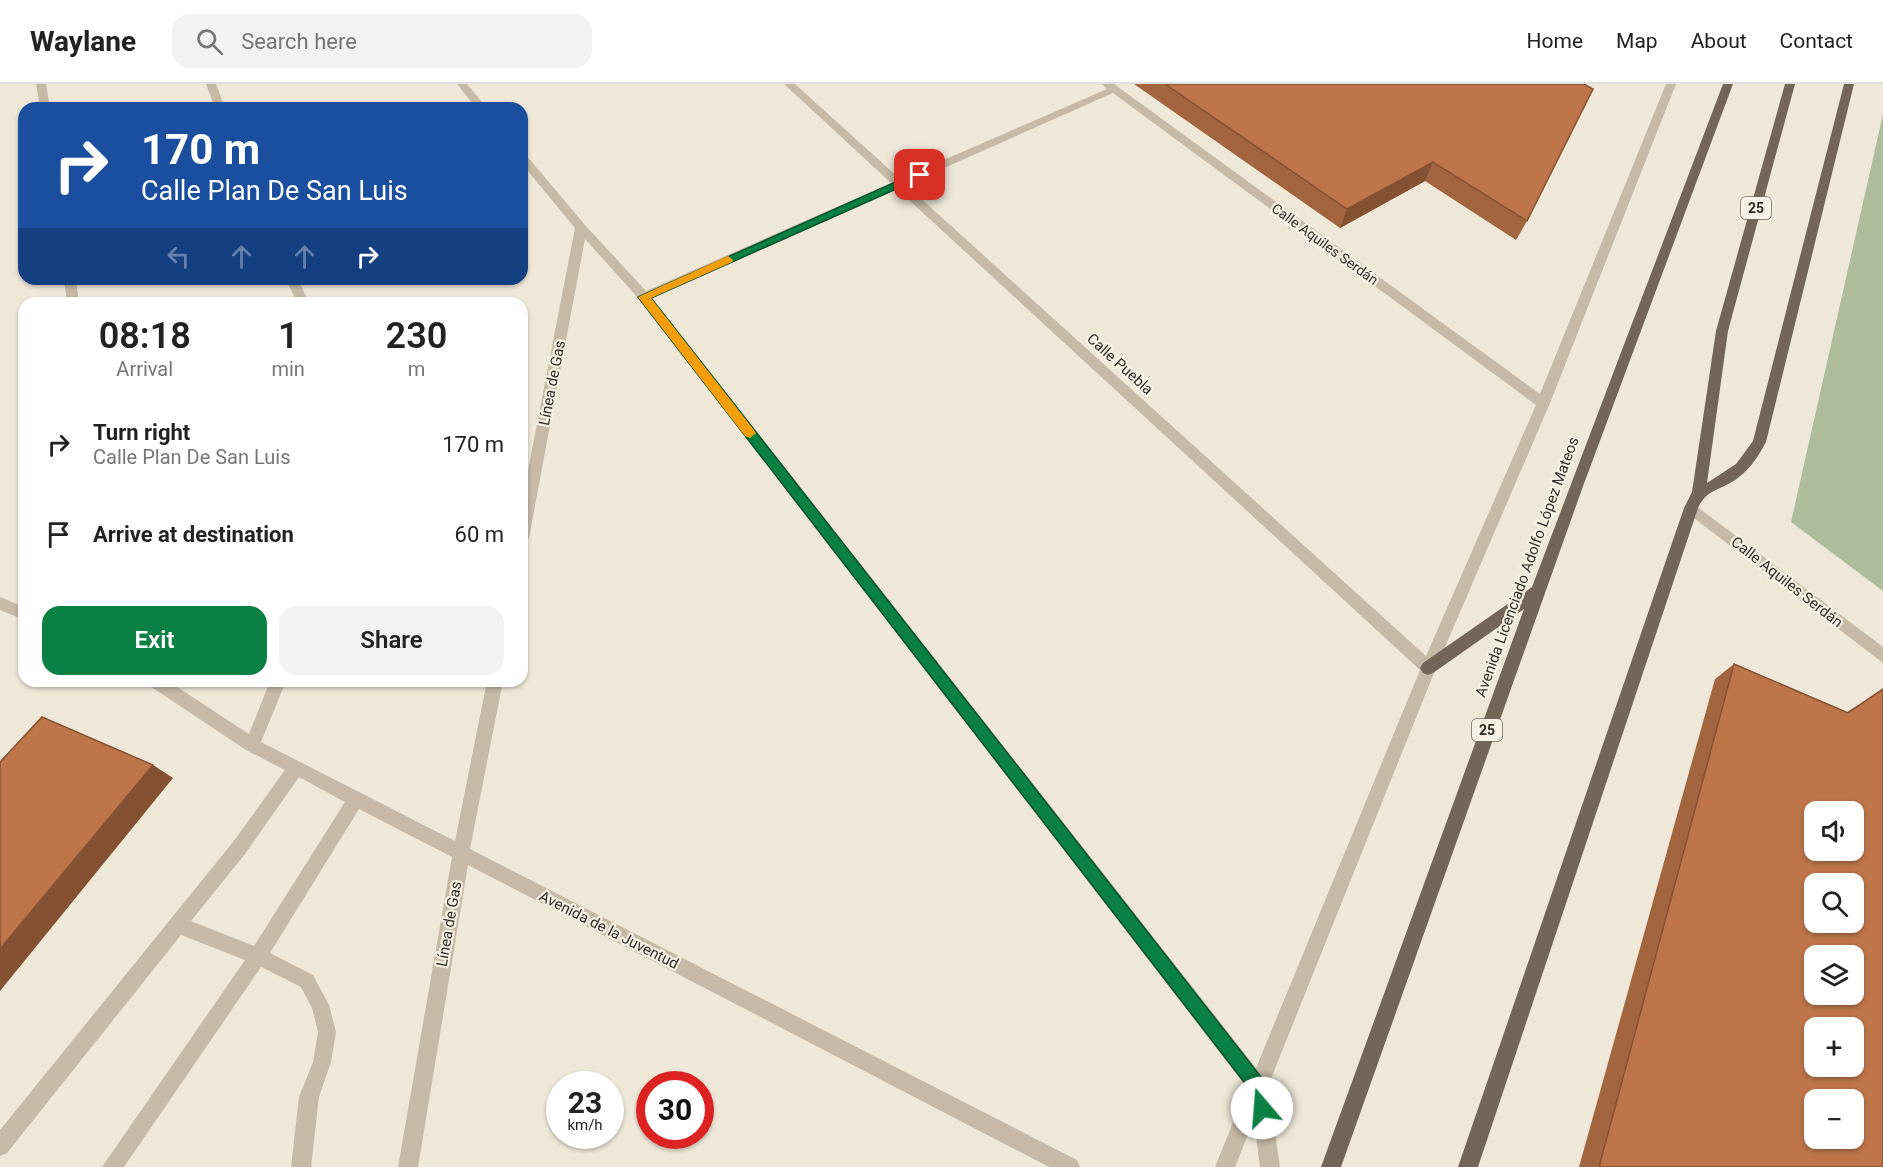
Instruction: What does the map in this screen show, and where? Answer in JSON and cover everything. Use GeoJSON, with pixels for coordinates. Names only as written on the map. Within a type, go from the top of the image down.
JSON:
{"type":"FeatureCollection","features":[{"type":"Feature","properties":{"kind":"main road","name":"Avenida Licenciado Adolfo López Mateos"},"geometry":{"type":"LineString","coordinates":[[1331,1167],[1536,592],[1728,84]]}},
{"type":"Feature","properties":{"kind":"main road","name":"25"},"geometry":{"type":"LineString","coordinates":[[1468,1167],[1691,508],[1699,492],[1722,331],[1791,84]]}},
{"type":"Feature","properties":{"kind":"main road"},"geometry":{"type":"LineString","coordinates":[[1699,492],[1733,477],[1748,462],[1759,442],[1849,84]]}},
{"type":"Feature","properties":{"kind":"main road"},"geometry":{"type":"LineString","coordinates":[[1428,668],[1536,592]]}},
{"type":"Feature","properties":{"kind":"street"},"geometry":{"type":"LineString","coordinates":[[41,84],[44,102]]}},
{"type":"Feature","properties":{"kind":"street"},"geometry":{"type":"LineString","coordinates":[[211,84],[218,102]]}},
{"type":"Feature","properties":{"kind":"street"},"geometry":{"type":"LineString","coordinates":[[462,84],[477,102]]}},
{"type":"Feature","properties":{"kind":"street","name":"Calle Puebla"},"geometry":{"type":"LineString","coordinates":[[789,84],[1428,668]]}},
{"type":"Feature","properties":{"kind":"street"},"geometry":{"type":"LineString","coordinates":[[1225,1167],[1428,668],[1543,404],[1671,84]]}},
{"type":"Feature","properties":{"kind":"street"},"geometry":{"type":"LineString","coordinates":[[644,297],[1111,86]]}},
{"type":"Feature","properties":{"kind":"street","name":"Calle Aquiles Serdán"},"geometry":{"type":"LineString","coordinates":[[1111,86],[1543,404]]}},
{"type":"Feature","properties":{"kind":"street"},"geometry":{"type":"LineString","coordinates":[[528,164],[581,228],[644,297],[1259,1088],[1270,1167]]}},
{"type":"Feature","properties":{"kind":"street","name":"Línea de Gas"},"geometry":{"type":"LineString","coordinates":[[528,506],[581,228]]}},
{"type":"Feature","properties":{"kind":"street","name":"Calle Aquiles Serdán"},"geometry":{"type":"LineString","coordinates":[[1691,508],[1883,656]]}},
{"type":"Feature","properties":{"kind":"street"},"geometry":{"type":"LineString","coordinates":[[0,603],[18,611]]}},
{"type":"Feature","properties":{"kind":"street","name":"Avenida de la Juventud"},"geometry":{"type":"LineString","coordinates":[[164,687],[252,745],[1070,1167]]}},
{"type":"Feature","properties":{"kind":"street"},"geometry":{"type":"LineString","coordinates":[[252,745],[276,687]]}},
{"type":"Feature","properties":{"kind":"street","name":"Línea de Gas"},"geometry":{"type":"LineString","coordinates":[[408,1167],[461,854],[494,687]]}},
{"type":"Feature","properties":{"kind":"street"},"geometry":{"type":"LineString","coordinates":[[0,1146],[239,848],[296,768]]}},
{"type":"Feature","properties":{"kind":"street"},"geometry":{"type":"LineString","coordinates":[[112,1167],[258,956],[357,798]]}},
{"type":"Feature","properties":{"kind":"street"},"geometry":{"type":"LineString","coordinates":[[178,925],[258,956],[307,981],[320,1005],[327,1032],[322,1062],[309,1097],[301,1167]]}},
{"type":"Feature","properties":{"kind":"green space"},"geometry":{"type":"Polygon","coordinates":[[[1883,114],[1883,591],[1791,522],[1883,114]]]}},
{"type":"Feature","properties":{"kind":"building"},"geometry":{"type":"Polygon","coordinates":[[[1165,84],[1584,84],[1593,89],[1527,221],[1433,162],[1347,209],[1165,84]]]}},
{"type":"Feature","properties":{"kind":"building"},"geometry":{"type":"Polygon","coordinates":[[[1734,664],[1848,713],[1883,689],[1883,1167],[1599,1167],[1734,664]]]}},
{"type":"Feature","properties":{"kind":"building"},"geometry":{"type":"Polygon","coordinates":[[[42,717],[153,765],[0,949],[0,762],[42,717]]]}},
{"type":"Feature","properties":{"kind":"slow traffic"},"geometry":{"type":"LineString","coordinates":[[728,260],[644,297],[750,433]]}},
{"type":"Feature","properties":{"kind":"route"},"geometry":{"type":"LineString","coordinates":[[920,175],[644,297],[1259,1088],[1262,1108]]}}]}
